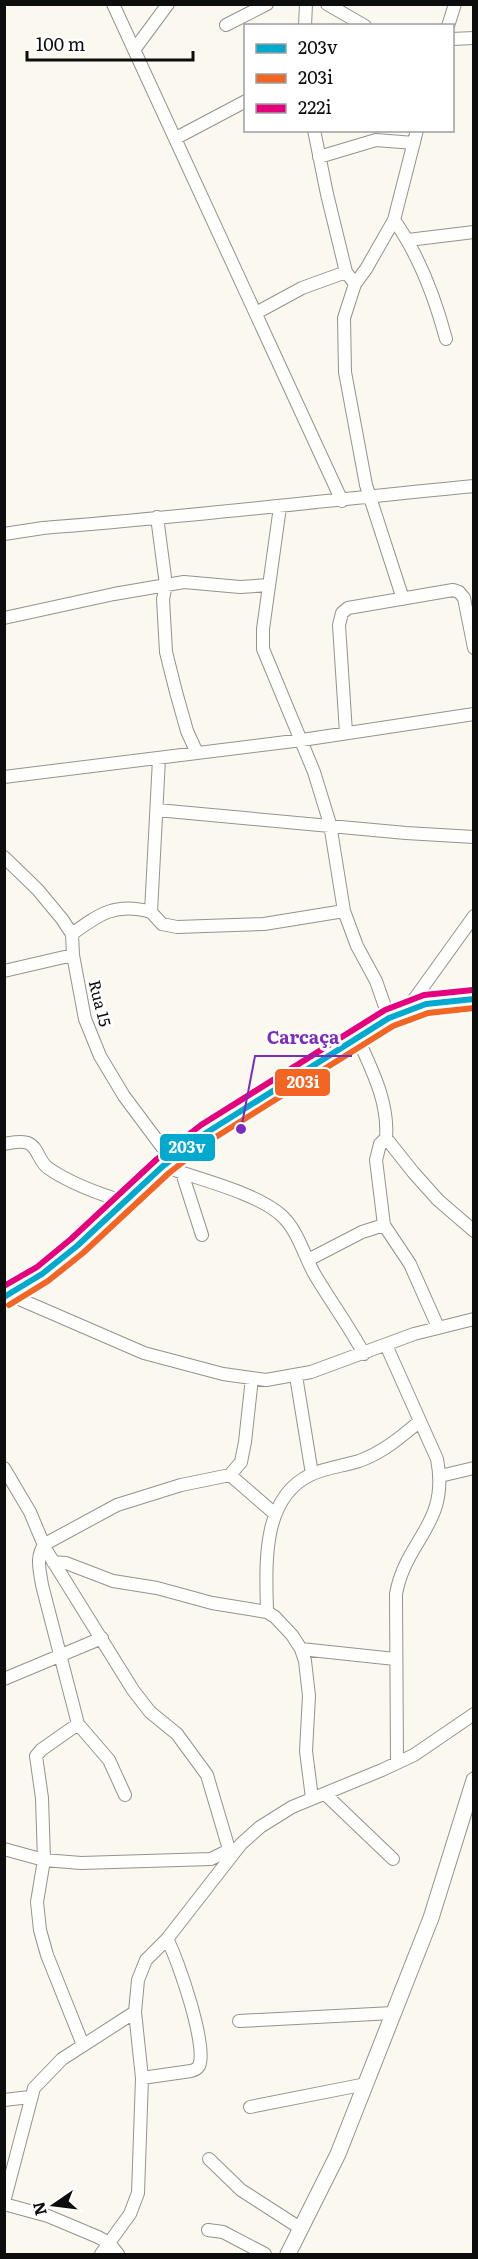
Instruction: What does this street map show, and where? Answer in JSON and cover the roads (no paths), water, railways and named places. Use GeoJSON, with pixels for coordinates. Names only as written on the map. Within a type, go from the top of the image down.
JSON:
{"type":"FeatureCollection","features":[{"type":"Feature","properties":{"kind":"street"},"geometry":{"type":"LineString","coordinates":[[113,4],[342,501]]}},
{"type":"Feature","properties":{"kind":"street"},"geometry":{"type":"LineString","coordinates":[[134,50],[168,4]]}},
{"type":"Feature","properties":{"kind":"street"},"geometry":{"type":"LineString","coordinates":[[225,25],[267,4]]}},
{"type":"Feature","properties":{"kind":"street"},"geometry":{"type":"LineString","coordinates":[[305,24],[306,4]]}},
{"type":"Feature","properties":{"kind":"street"},"geometry":{"type":"LineString","coordinates":[[327,4],[362,24]]}},
{"type":"Feature","properties":{"kind":"street"},"geometry":{"type":"LineString","coordinates":[[449,24],[455,4]]}},
{"type":"Feature","properties":{"kind":"street"},"geometry":{"type":"LineString","coordinates":[[454,39],[474,38]]}},
{"type":"Feature","properties":{"kind":"street"},"geometry":{"type":"LineString","coordinates":[[176,138],[244,102]]}},
{"type":"Feature","properties":{"kind":"street"},"geometry":{"type":"LineString","coordinates":[[314,132],[346,272],[355,284]]}},
{"type":"Feature","properties":{"kind":"street"},"geometry":{"type":"LineString","coordinates":[[319,157],[376,140],[416,137],[394,220],[366,270],[355,284],[344,318],[345,372],[366,485],[403,599]]}},
{"type":"Feature","properties":{"kind":"street"},"geometry":{"type":"LineString","coordinates":[[394,220],[408,240],[440,317],[446,339]]}},
{"type":"Feature","properties":{"kind":"street"},"geometry":{"type":"LineString","coordinates":[[408,240],[474,232]]}},
{"type":"Feature","properties":{"kind":"street"},"geometry":{"type":"LineString","coordinates":[[256,313],[302,288],[346,272]]}},
{"type":"Feature","properties":{"kind":"street"},"geometry":{"type":"LineString","coordinates":[[4,534],[43,528],[342,501],[474,486]]}},
{"type":"Feature","properties":{"kind":"street"},"geometry":{"type":"LineString","coordinates":[[279,507],[263,629],[263,649],[303,740],[330,825],[344,911],[357,946],[376,981],[389,1018]]}},
{"type":"Feature","properties":{"kind":"street"},"geometry":{"type":"LineString","coordinates":[[157,517],[166,585],[163,599],[166,652],[178,702],[197,753]]}},
{"type":"Feature","properties":{"kind":"street"},"geometry":{"type":"LineString","coordinates":[[4,618],[114,594],[184,582],[240,587],[269,585]]}},
{"type":"Feature","properties":{"kind":"street"},"geometry":{"type":"LineString","coordinates":[[346,733],[339,625],[342,613],[348,608],[453,590],[459,592],[464,598],[474,648]]}},
{"type":"Feature","properties":{"kind":"street"},"geometry":{"type":"LineString","coordinates":[[4,777],[303,740],[474,714]]}},
{"type":"Feature","properties":{"kind":"street"},"geometry":{"type":"LineString","coordinates":[[151,912],[159,759]]}},
{"type":"Feature","properties":{"kind":"street"},"geometry":{"type":"LineString","coordinates":[[157,810],[474,837]]}},
{"type":"Feature","properties":{"kind":"street"},"geometry":{"type":"LineString","coordinates":[[4,857],[38,890],[63,919],[72,934],[108,910],[127,907],[151,912],[162,924],[177,927],[264,924],[344,911]]}},
{"type":"Feature","properties":{"kind":"street"},"geometry":{"type":"LineString","coordinates":[[405,1012],[474,916]]}},
{"type":"Feature","properties":{"kind":"street","name":"Rua 15"},"geometry":{"type":"LineString","coordinates":[[72,934],[73,955],[85,1019],[100,1056],[167,1163]]}},
{"type":"Feature","properties":{"kind":"street"},"geometry":{"type":"LineString","coordinates":[[4,971],[73,955]]}},
{"type":"Feature","properties":{"kind":"street"},"geometry":{"type":"LineString","coordinates":[[7,1296],[42,1274],[77,1246],[167,1163],[206,1133],[389,1018],[426,1004],[474,999]]}},
{"type":"Feature","properties":{"kind":"street"},"geometry":{"type":"LineString","coordinates":[[357,1039],[370,1067],[383,1104],[387,1124],[386,1138],[380,1144],[376,1160],[384,1224],[410,1264],[438,1327]]}},
{"type":"Feature","properties":{"kind":"street"},"geometry":{"type":"LineString","coordinates":[[386,1138],[438,1200],[474,1231]]}},
{"type":"Feature","properties":{"kind":"street"},"geometry":{"type":"LineString","coordinates":[[4,1144],[24,1142],[31,1144],[45,1166],[54,1172],[78,1185],[126,1202]]}},
{"type":"Feature","properties":{"kind":"street"},"geometry":{"type":"LineString","coordinates":[[167,1163],[182,1173],[260,1201],[275,1210],[289,1223],[308,1260],[364,1354]]}},
{"type":"Feature","properties":{"kind":"street"},"geometry":{"type":"LineString","coordinates":[[182,1173],[202,1235]]}},
{"type":"Feature","properties":{"kind":"street"},"geometry":{"type":"LineString","coordinates":[[308,1260],[362,1232],[384,1224]]}},
{"type":"Feature","properties":{"kind":"street"},"geometry":{"type":"LineString","coordinates":[[7,1296],[144,1353],[223,1374],[266,1380],[296,1376],[438,1327],[474,1319]]}},
{"type":"Feature","properties":{"kind":"street"},"geometry":{"type":"LineString","coordinates":[[386,1345],[437,1459],[440,1476],[439,1499],[431,1520],[397,1586],[394,1626],[397,1764]]}},
{"type":"Feature","properties":{"kind":"street"},"geometry":{"type":"LineString","coordinates":[[296,1376],[312,1474]]}},
{"type":"Feature","properties":{"kind":"street"},"geometry":{"type":"LineString","coordinates":[[125,1795],[109,1760],[78,1724],[38,1562],[40,1550],[45,1544],[117,1505],[181,1485],[230,1475],[241,1462],[252,1378]]}},
{"type":"Feature","properties":{"kind":"street"},"geometry":{"type":"LineString","coordinates":[[267,1612],[269,1537],[281,1499],[291,1487],[312,1474],[375,1455],[420,1421]]}},
{"type":"Feature","properties":{"kind":"street"},"geometry":{"type":"LineString","coordinates":[[4,1468],[17,1489],[53,1562],[133,1690],[150,1712],[177,1734],[207,1775],[230,1853]]}},
{"type":"Feature","properties":{"kind":"street"},"geometry":{"type":"LineString","coordinates":[[440,1476],[474,1468]]}},
{"type":"Feature","properties":{"kind":"street"},"geometry":{"type":"LineString","coordinates":[[230,1475],[275,1514]]}},
{"type":"Feature","properties":{"kind":"street"},"geometry":{"type":"LineString","coordinates":[[53,1562],[66,1563],[114,1581],[158,1588],[212,1603],[267,1612],[283,1624],[301,1649],[304,1661],[309,1696],[306,1751],[312,1798]]}},
{"type":"Feature","properties":{"kind":"street"},"geometry":{"type":"LineString","coordinates":[[4,1679],[102,1638]]}},
{"type":"Feature","properties":{"kind":"street"},"geometry":{"type":"LineString","coordinates":[[301,1649],[395,1659]]}},
{"type":"Feature","properties":{"kind":"street"},"geometry":{"type":"LineString","coordinates":[[101,2254],[130,2214],[138,2193],[142,2078],[135,2012],[141,1970],[152,1952],[167,1939],[230,1853],[260,1827],[292,1807],[397,1764],[474,1714]]}},
{"type":"Feature","properties":{"kind":"street"},"geometry":{"type":"LineString","coordinates":[[78,1724],[36,1756],[42,1798],[44,1860],[37,1902],[40,1930],[47,1955],[83,2045]]}},
{"type":"Feature","properties":{"kind":"street"},"geometry":{"type":"LineString","coordinates":[[288,2254],[338,2154],[366,2084],[431,1918],[474,1780]]}},
{"type":"Feature","properties":{"kind":"street"},"geometry":{"type":"LineString","coordinates":[[325,1794],[393,1859]]}},
{"type":"Feature","properties":{"kind":"street"},"geometry":{"type":"LineString","coordinates":[[4,1849],[44,1860],[81,1863],[211,1858],[230,1853]]}},
{"type":"Feature","properties":{"kind":"street"},"geometry":{"type":"LineString","coordinates":[[142,2078],[191,2071],[197,2069],[200,2064],[198,2034],[186,1987],[176,1955],[167,1939]]}},
{"type":"Feature","properties":{"kind":"street"},"geometry":{"type":"LineString","coordinates":[[118,2254],[109,2243],[48,2216],[4,2203],[30,2097],[40,2080],[62,2059],[135,2012]]}},
{"type":"Feature","properties":{"kind":"street"},"geometry":{"type":"LineString","coordinates":[[239,2021],[393,2013]]}},
{"type":"Feature","properties":{"kind":"street"},"geometry":{"type":"LineString","coordinates":[[250,2107],[366,2084]]}},
{"type":"Feature","properties":{"kind":"street"},"geometry":{"type":"LineString","coordinates":[[4,2100],[30,2097]]}},
{"type":"Feature","properties":{"kind":"street"},"geometry":{"type":"LineString","coordinates":[[209,2159],[241,2190],[300,2228]]}},
{"type":"Feature","properties":{"kind":"street"},"geometry":{"type":"LineString","coordinates":[[208,2230],[223,2232],[265,2254]]}},
{"type":"Feature","properties":{"kind":"place","name":"Carcaça"},"geometry":{"type":"Point","coordinates":[241,1129]}}]}
